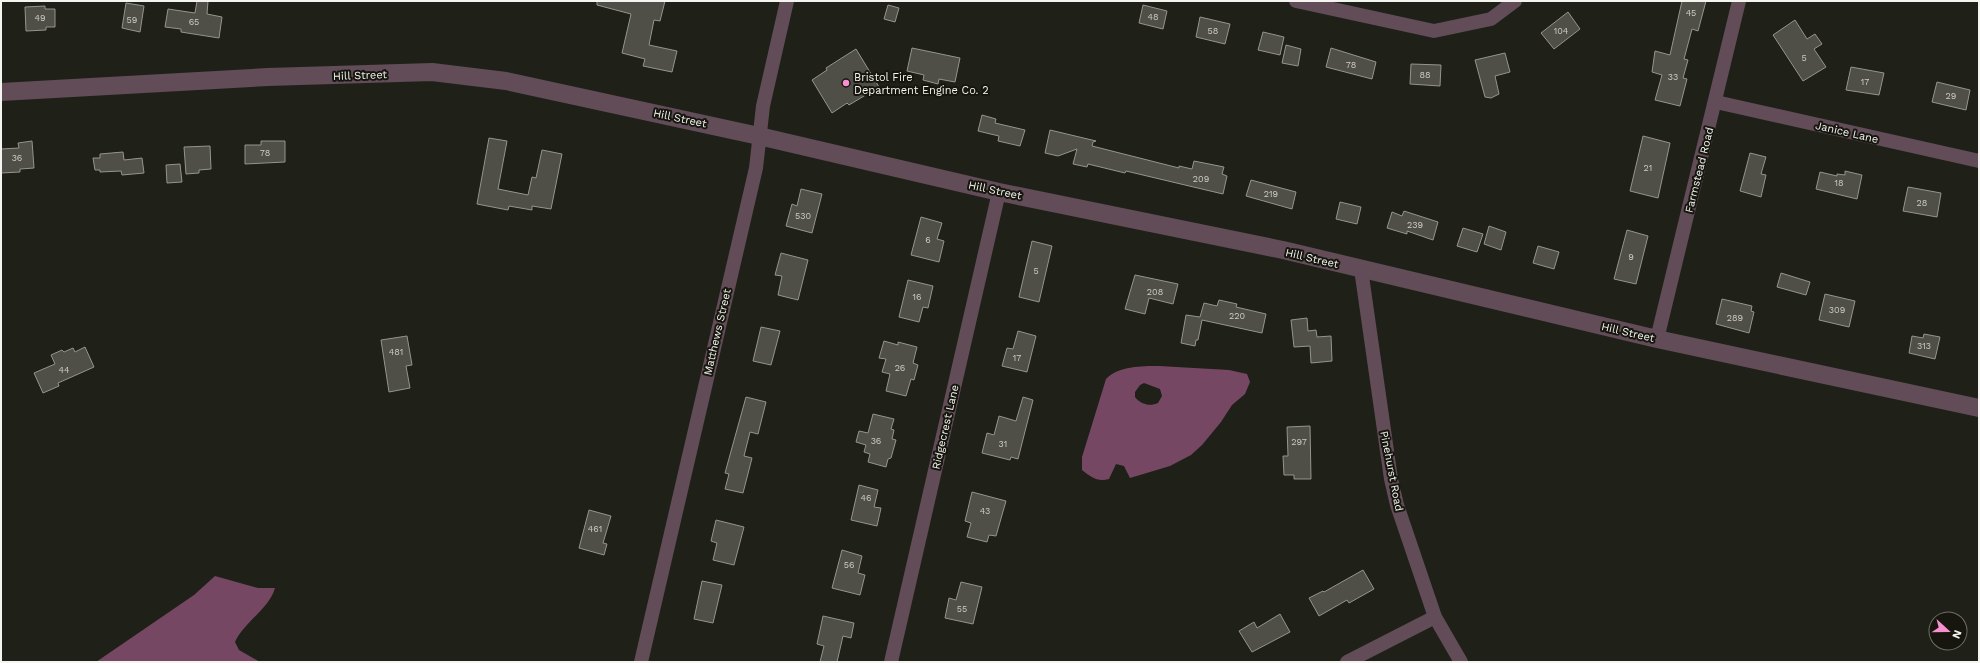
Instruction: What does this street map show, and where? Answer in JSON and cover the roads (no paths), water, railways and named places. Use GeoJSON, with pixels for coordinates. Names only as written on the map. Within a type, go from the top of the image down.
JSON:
{"type":"FeatureCollection","features":[{"type":"Feature","properties":{"kind":"street","name":"Matthews Street"},"geometry":{"type":"LineString","coordinates":[[641,662],[756,168],[763,106],[787,1]]}},
{"type":"Feature","properties":{"kind":"street"},"geometry":{"type":"LineString","coordinates":[[1296,1],[1434,31],[1491,19],[1515,1]]}},
{"type":"Feature","properties":{"kind":"street","name":"Farmstead Road"},"geometry":{"type":"LineString","coordinates":[[1657,339],[1716,102],[1739,1]]}},
{"type":"Feature","properties":{"kind":"street","name":"Hill Street"},"geometry":{"type":"LineString","coordinates":[[1,92],[260,78],[432,72],[506,81],[759,136],[999,192],[1283,250],[1657,339],[1979,408]]}},
{"type":"Feature","properties":{"kind":"street","name":"Janice Lane"},"geometry":{"type":"LineString","coordinates":[[1716,102],[1979,161]]}},
{"type":"Feature","properties":{"kind":"street","name":"Ridgecrest Lane"},"geometry":{"type":"LineString","coordinates":[[891,662],[999,192]]}},
{"type":"Feature","properties":{"kind":"street","name":"Pinehurst Road"},"geometry":{"type":"LineString","coordinates":[[1361,269],[1391,479],[1397,506],[1435,616],[1461,662]]}},
{"type":"Feature","properties":{"kind":"street"},"geometry":{"type":"LineString","coordinates":[[1347,662],[1435,616]]}},
{"type":"Feature","properties":{"kind":"place","name":"Bristol Fire Department Engine Co. 2"},"geometry":{"type":"Point","coordinates":[846,83]}}]}
